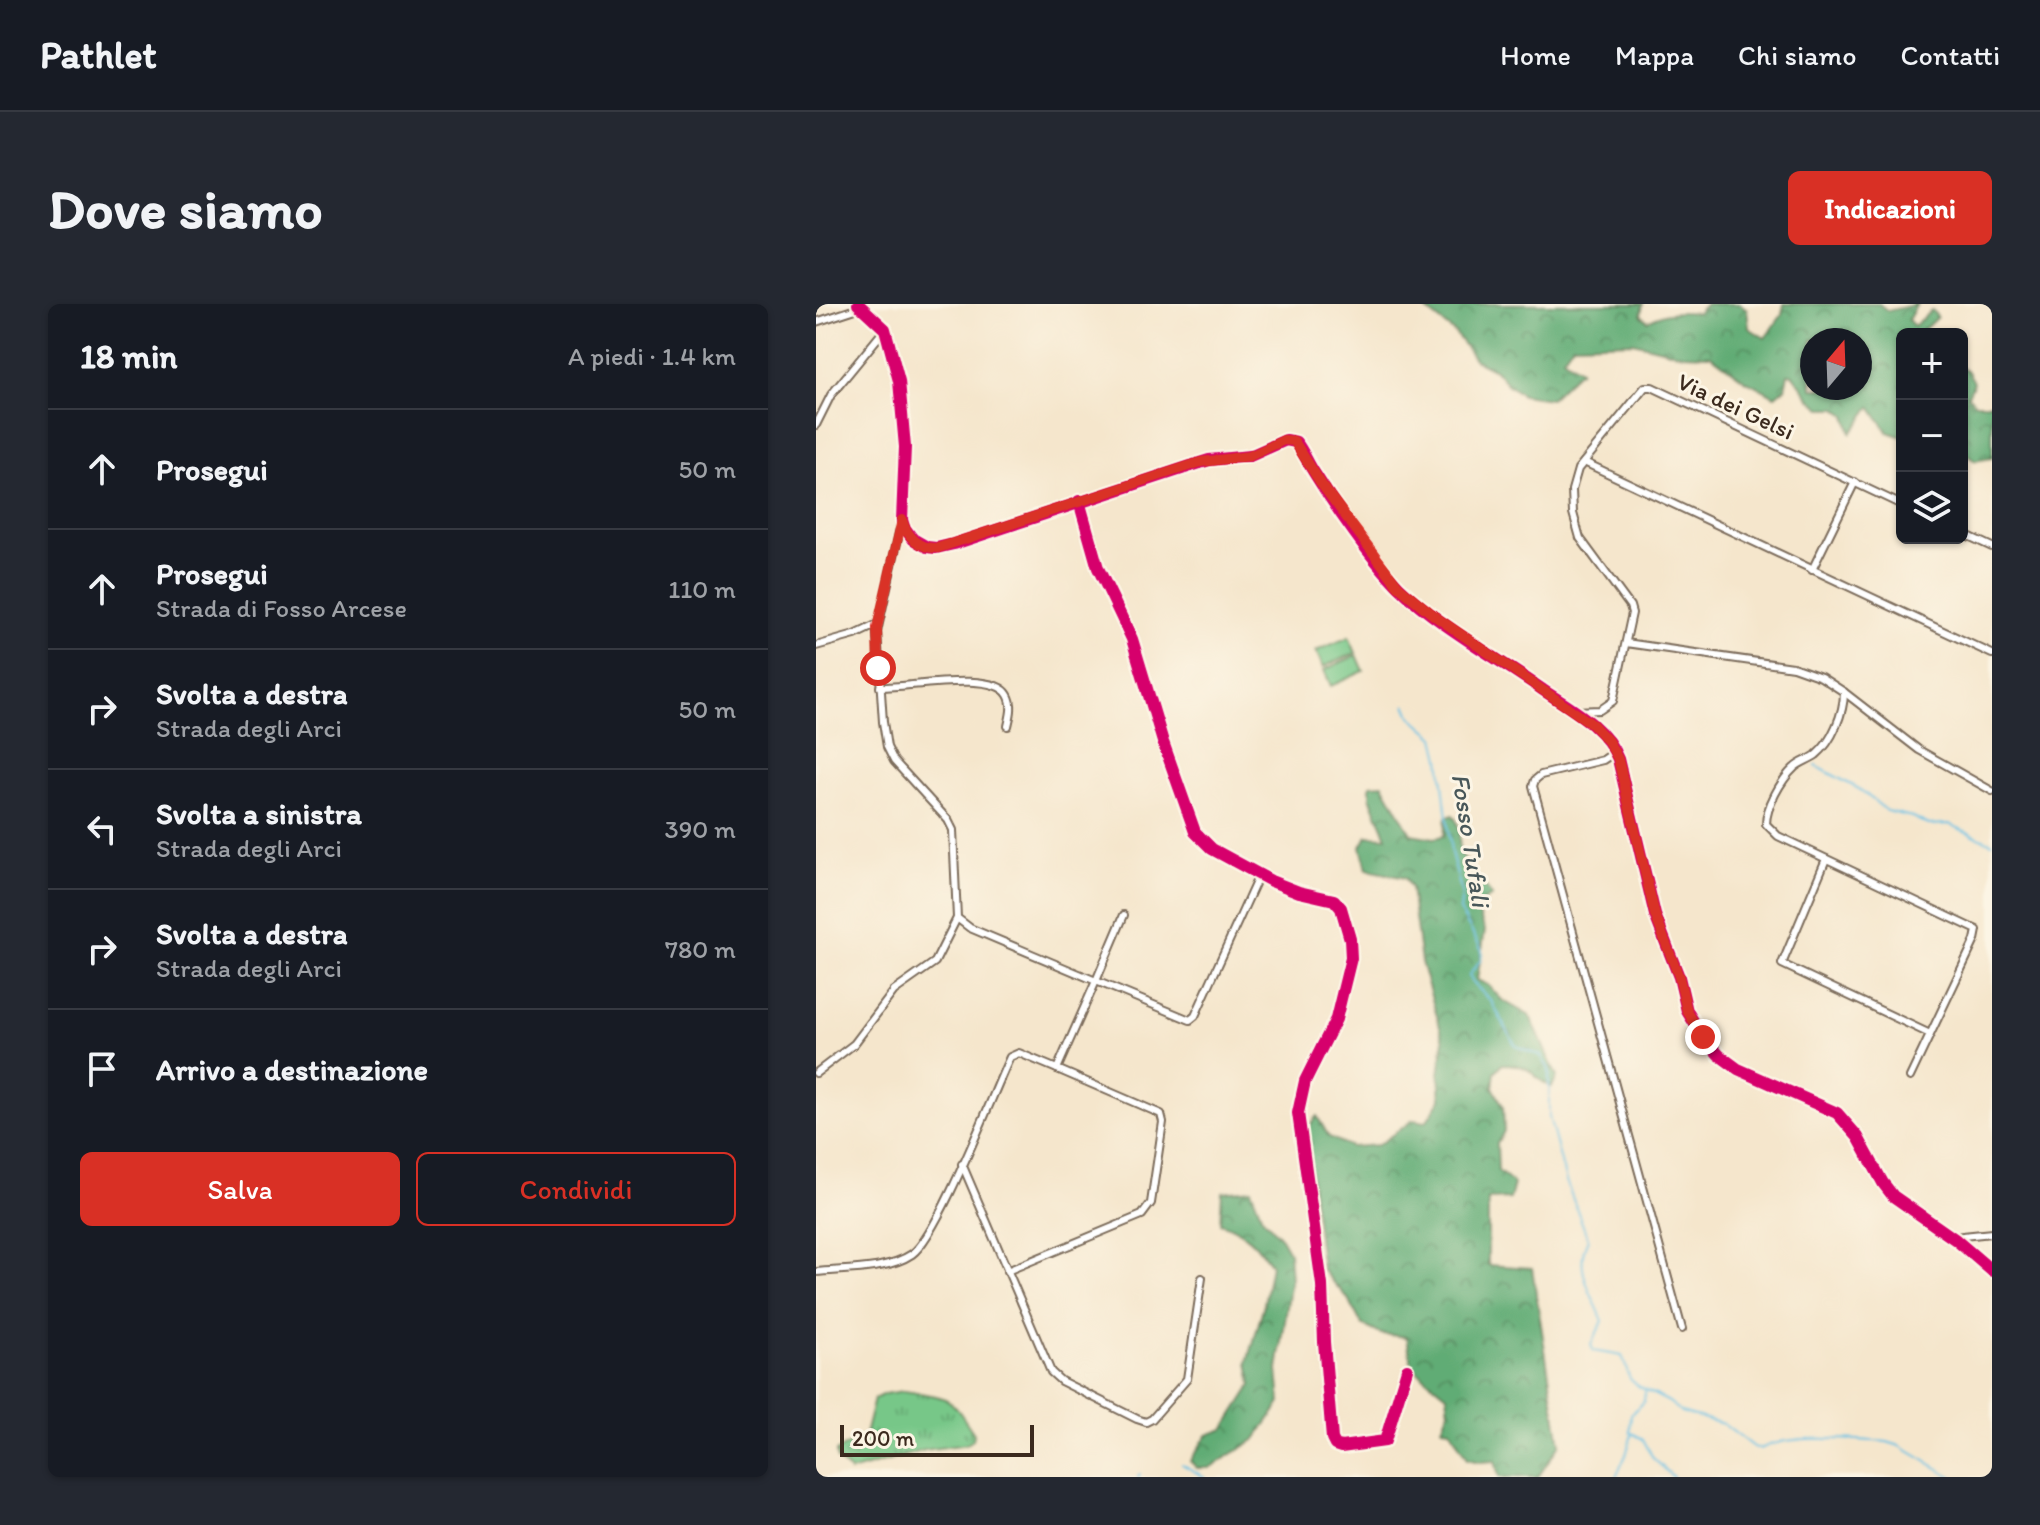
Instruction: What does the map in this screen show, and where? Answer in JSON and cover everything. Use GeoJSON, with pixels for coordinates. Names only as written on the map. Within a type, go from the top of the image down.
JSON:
{"type":"FeatureCollection","features":[{"type":"Feature","properties":{"kind":"street"},"geometry":{"type":"LineString","coordinates":[[816,322],[860,306],[885,329],[901,396],[905,447],[902,520],[878,624],[883,722],[890,755],[948,820],[953,830],[957,918],[934,964],[894,991],[854,1044],[816,1073]]}},
{"type":"Feature","properties":{"kind":"street"},"geometry":{"type":"LineString","coordinates":[[816,425],[831,395],[885,329]]}},
{"type":"Feature","properties":{"kind":"street","name":"Via dei Gelsi"},"geometry":{"type":"LineString","coordinates":[[1575,711],[1600,710],[1611,703],[1618,685],[1632,615],[1630,606],[1585,547],[1575,523],[1573,482],[1584,462],[1642,389],[1650,386],[1896,502]]}},
{"type":"Feature","properties":{"kind":"street"},"geometry":{"type":"LineString","coordinates":[[902,520],[911,537],[925,546],[936,548],[1209,460],[1250,456],[1284,440],[1298,443],[1334,501],[1399,587],[1436,617],[1575,711],[1602,734],[1615,752],[1655,915],[1679,977],[1687,1011],[1703,1037],[1719,1055],[1738,1069],[1837,1113],[1857,1134],[1891,1193],[1902,1204],[1953,1237],[1992,1271]]}},
{"type":"Feature","properties":{"kind":"street"},"geometry":{"type":"LineString","coordinates":[[1584,462],[1992,654]]}},
{"type":"Feature","properties":{"kind":"street"},"geometry":{"type":"LineString","coordinates":[[1812,570],[1855,482]]}},
{"type":"Feature","properties":{"kind":"street"},"geometry":{"type":"LineString","coordinates":[[1079,501],[1096,564],[1132,639],[1158,729],[1192,827],[1207,846],[1259,875],[1293,891],[1334,900],[1341,908],[1352,947],[1336,1019],[1303,1084],[1298,1113],[1323,1292],[1324,1350],[1334,1444],[1341,1447],[1385,1441],[1407,1369]]}},
{"type":"Feature","properties":{"kind":"street"},"geometry":{"type":"LineString","coordinates":[[1968,536],[1992,547]]}},
{"type":"Feature","properties":{"kind":"street"},"geometry":{"type":"LineString","coordinates":[[816,646],[855,635],[878,624]]}},
{"type":"Feature","properties":{"kind":"street"},"geometry":{"type":"LineString","coordinates":[[1626,643],[1793,667],[1821,677],[1919,750],[1992,791]]}},
{"type":"Feature","properties":{"kind":"street"},"geometry":{"type":"LineString","coordinates":[[880,687],[964,682],[995,685],[1005,691],[1010,700],[1008,726]]}},
{"type":"Feature","properties":{"kind":"street"},"geometry":{"type":"LineString","coordinates":[[1844,692],[1843,708],[1825,744],[1818,753],[1788,774],[1765,822],[1776,835],[1977,930],[1910,1077]]}},
{"type":"Feature","properties":{"kind":"street"},"geometry":{"type":"LineString","coordinates":[[1615,752],[1603,760],[1541,775],[1533,786],[1682,1329]]}},
{"type":"Feature","properties":{"kind":"street"},"geometry":{"type":"LineString","coordinates":[[1826,859],[1782,964],[1930,1034]]}},
{"type":"Feature","properties":{"kind":"street"},"geometry":{"type":"LineString","coordinates":[[957,918],[970,928],[1183,1019],[1192,1019],[1259,875]]}},
{"type":"Feature","properties":{"kind":"street"},"geometry":{"type":"LineString","coordinates":[[1057,1069],[1124,915]]}},
{"type":"Feature","properties":{"kind":"street"},"geometry":{"type":"LineString","coordinates":[[816,1272],[885,1263],[912,1253],[934,1224],[1012,1054],[1019,1053],[1161,1114],[1163,1122],[1151,1203],[1144,1214],[1007,1271]]}},
{"type":"Feature","properties":{"kind":"street"},"geometry":{"type":"LineString","coordinates":[[962,1164],[1054,1376],[1146,1422],[1180,1390],[1187,1377],[1202,1278]]}},
{"type":"Feature","properties":{"kind":"street"},"geometry":{"type":"LineString","coordinates":[[1953,1237],[1992,1233]]}},
{"type":"Feature","properties":{"kind":"green space"},"geometry":{"type":"Polygon","coordinates":[[[1419,304],[1643,304],[1641,315],[1648,321],[1671,312],[1697,313],[1706,304],[1740,304],[1747,309],[1749,328],[1765,338],[1782,315],[1784,304],[1879,304],[1888,311],[1917,304],[1908,320],[1914,326],[1932,310],[1937,317],[1925,328],[1896,328],[1896,435],[1888,432],[1871,407],[1851,433],[1846,415],[1837,408],[1822,408],[1812,400],[1872,400],[1872,328],[1800,328],[1800,384],[1793,375],[1788,374],[1785,388],[1775,396],[1745,380],[1711,355],[1682,354],[1633,342],[1573,344],[1563,358],[1580,370],[1550,399],[1522,395],[1495,370],[1475,360],[1455,333],[1419,304]]]}},
{"type":"Feature","properties":{"kind":"green space"},"geometry":{"type":"Polygon","coordinates":[[[1968,372],[1974,382],[1968,395],[1968,372]]]}},
{"type":"Feature","properties":{"kind":"green space"},"geometry":{"type":"Polygon","coordinates":[[[1968,395],[1975,403],[1992,403],[1992,458],[1975,461],[1968,456],[1968,395]]]}},
{"type":"Feature","properties":{"kind":"green space"},"geometry":{"type":"Polygon","coordinates":[[[1349,637],[1356,653],[1323,667],[1316,651],[1349,637]]]}},
{"type":"Feature","properties":{"kind":"green space"},"geometry":{"type":"Polygon","coordinates":[[[1357,655],[1364,671],[1331,686],[1324,670],[1357,655]]]}},
{"type":"Feature","properties":{"kind":"green space"},"geometry":{"type":"Polygon","coordinates":[[[1383,784],[1411,834],[1434,838],[1444,836],[1446,817],[1453,815],[1464,858],[1492,896],[1476,906],[1485,930],[1477,980],[1488,985],[1502,1000],[1530,1016],[1557,1077],[1552,1087],[1521,1066],[1502,1064],[1495,1072],[1493,1087],[1503,1106],[1504,1131],[1497,1144],[1498,1171],[1514,1184],[1510,1199],[1488,1200],[1488,1265],[1532,1268],[1560,1444],[1538,1477],[1499,1477],[1495,1461],[1467,1459],[1450,1429],[1442,1428],[1449,1410],[1447,1395],[1412,1367],[1407,1337],[1381,1334],[1362,1325],[1349,1300],[1322,1269],[1305,1130],[1317,1116],[1329,1137],[1351,1147],[1378,1145],[1413,1120],[1426,1122],[1441,1099],[1439,1074],[1444,1040],[1421,962],[1411,888],[1405,878],[1367,870],[1361,847],[1367,836],[1387,837],[1370,797],[1370,785],[1383,784]]]}},
{"type":"Feature","properties":{"kind":"green space"},"geometry":{"type":"Polygon","coordinates":[[[1251,1189],[1262,1217],[1289,1252],[1291,1279],[1278,1370],[1281,1403],[1256,1439],[1209,1468],[1197,1468],[1190,1461],[1207,1435],[1224,1429],[1252,1385],[1248,1362],[1271,1265],[1249,1239],[1220,1223],[1222,1192],[1251,1189]]]}},
{"type":"Feature","properties":{"kind":"green space"},"geometry":{"type":"Polygon","coordinates":[[[904,1391],[947,1400],[959,1411],[974,1434],[973,1440],[967,1444],[925,1450],[850,1472],[837,1460],[836,1452],[865,1435],[874,1399],[904,1391]]]}},
{"type":"Feature","properties":{"kind":"waterway","name":"Fosso Tufali"},"geometry":{"type":"LineString","coordinates":[[1406,704],[1411,716],[1435,737],[1440,758],[1451,852],[1462,894],[1460,911],[1482,950],[1481,960],[1469,975],[1491,1001],[1516,1046],[1541,1056],[1549,1069],[1549,1117],[1566,1181],[1588,1239],[1582,1261],[1583,1271],[1603,1321],[1591,1344],[1593,1351],[1622,1356],[1630,1379],[1638,1386],[1681,1412],[1723,1424],[1753,1447],[1760,1449],[1804,1439],[1887,1442],[1900,1446],[1953,1477]]}},
{"type":"Feature","properties":{"kind":"waterway"},"geometry":{"type":"LineString","coordinates":[[1816,766],[1859,789],[1887,811],[1929,825],[1949,824],[1992,843]]}},
{"type":"Feature","properties":{"kind":"waterway"},"geometry":{"type":"LineString","coordinates":[[1645,1392],[1644,1401],[1631,1414],[1630,1432],[1643,1439],[1653,1458],[1673,1477]]}},
{"type":"Feature","properties":{"kind":"waterway"},"geometry":{"type":"LineString","coordinates":[[1616,1477],[1632,1434]]}},
{"type":"Feature","properties":{"kind":"waterway"},"geometry":{"type":"LineString","coordinates":[[1182,1464],[1204,1477]]}},
{"type":"Feature","properties":{"kind":"cycle path"},"geometry":{"type":"LineString","coordinates":[[858,304],[885,329],[899,381],[905,447],[902,520],[913,539],[927,547],[954,544],[1209,460],[1250,456],[1286,440],[1296,442],[1354,533],[1399,587],[1449,628],[1586,719],[1605,737],[1618,759],[1655,915],[1679,977],[1687,1011],[1703,1037],[1719,1055],[1738,1069],[1837,1113],[1858,1137],[1893,1196],[1956,1240],[1992,1271]]}},
{"type":"Feature","properties":{"kind":"cycle path"},"geometry":{"type":"LineString","coordinates":[[1079,501],[1098,568],[1132,639],[1163,742],[1195,832],[1212,849],[1271,881],[1299,892],[1334,900],[1341,908],[1350,939],[1351,958],[1336,1019],[1305,1081],[1298,1113],[1322,1285],[1324,1342],[1335,1445],[1341,1447],[1385,1441],[1407,1369]]}},
{"type":"Feature","properties":{"kind":"route"},"geometry":{"type":"LineString","coordinates":[[878,668],[877,628],[902,520],[911,537],[929,548],[938,548],[1201,462],[1250,456],[1284,440],[1294,441],[1322,485],[1399,587],[1436,617],[1575,711],[1613,748],[1655,915],[1679,977],[1687,1011],[1703,1037]]}}]}
